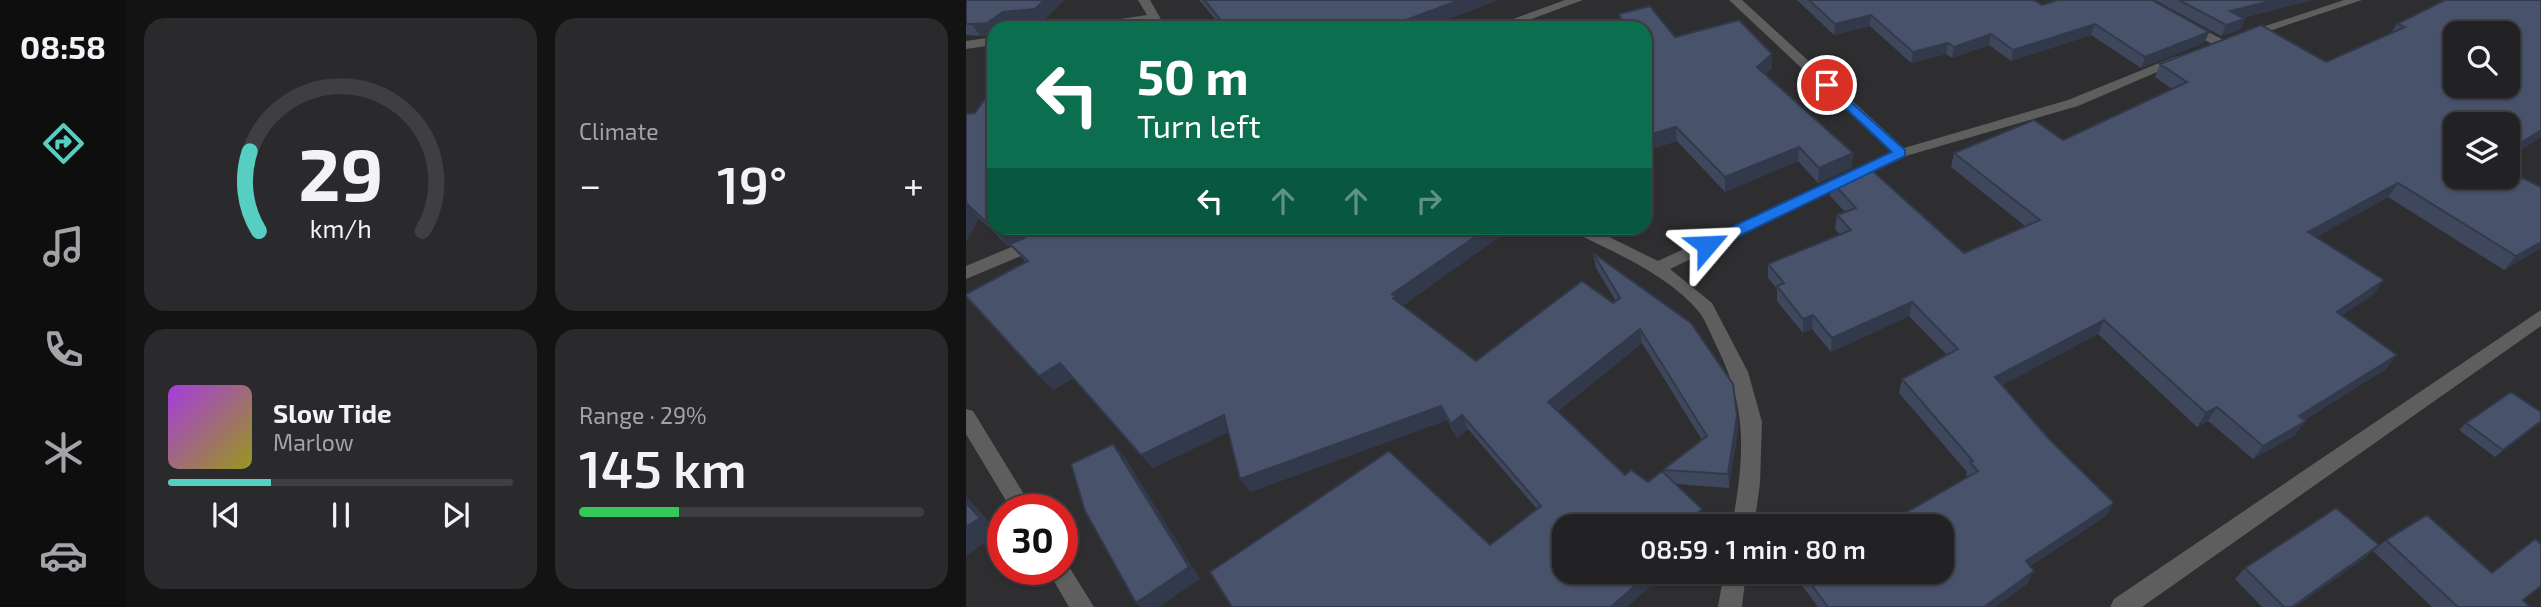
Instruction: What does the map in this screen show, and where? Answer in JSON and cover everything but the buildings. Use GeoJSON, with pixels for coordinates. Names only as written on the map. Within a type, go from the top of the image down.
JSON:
{"type":"FeatureCollection","features":[{"type":"Feature","properties":{"kind":"street"},"geometry":{"type":"LineString","coordinates":[[1144,0],[1156,21]]}},
{"type":"Feature","properties":{"kind":"street"},"geometry":{"type":"LineString","coordinates":[[1516,21],[1577,0]]}},
{"type":"Feature","properties":{"kind":"street"},"geometry":{"type":"LineString","coordinates":[[1735,0],[1900,153]]}},
{"type":"Feature","properties":{"kind":"street"},"geometry":{"type":"LineString","coordinates":[[1658,268],[1900,153],[2073,103],[2220,43],[2356,0]]}},
{"type":"Feature","properties":{"kind":"street"},"geometry":{"type":"LineString","coordinates":[[2174,19],[2220,43]]}},
{"type":"Feature","properties":{"kind":"street"},"geometry":{"type":"LineString","coordinates":[[966,45],[987,42]]}},
{"type":"Feature","properties":{"kind":"street"},"geometry":{"type":"LineString","coordinates":[[966,273],[1027,247],[1047,235]]}},
{"type":"Feature","properties":{"kind":"street"},"geometry":{"type":"LineString","coordinates":[[1593,235],[1658,268],[1706,308],[1738,372],[1752,422],[1750,483],[1745,514]]}},
{"type":"Feature","properties":{"kind":"street"},"geometry":{"type":"LineString","coordinates":[[2122,607],[2541,317]]}},
{"type":"Feature","properties":{"kind":"street"},"geometry":{"type":"LineString","coordinates":[[966,417],[1013,494]]}},
{"type":"Feature","properties":{"kind":"street"},"geometry":{"type":"LineString","coordinates":[[1730,607],[1733,584]]}},
{"type":"Feature","properties":{"kind":"street"},"geometry":{"type":"LineString","coordinates":[[1068,585],[1082,607]]}},
{"type":"Feature","properties":{"kind":"route"},"geometry":{"type":"LineString","coordinates":[[1707,245],[1900,153],[1827,85]]}}]}
